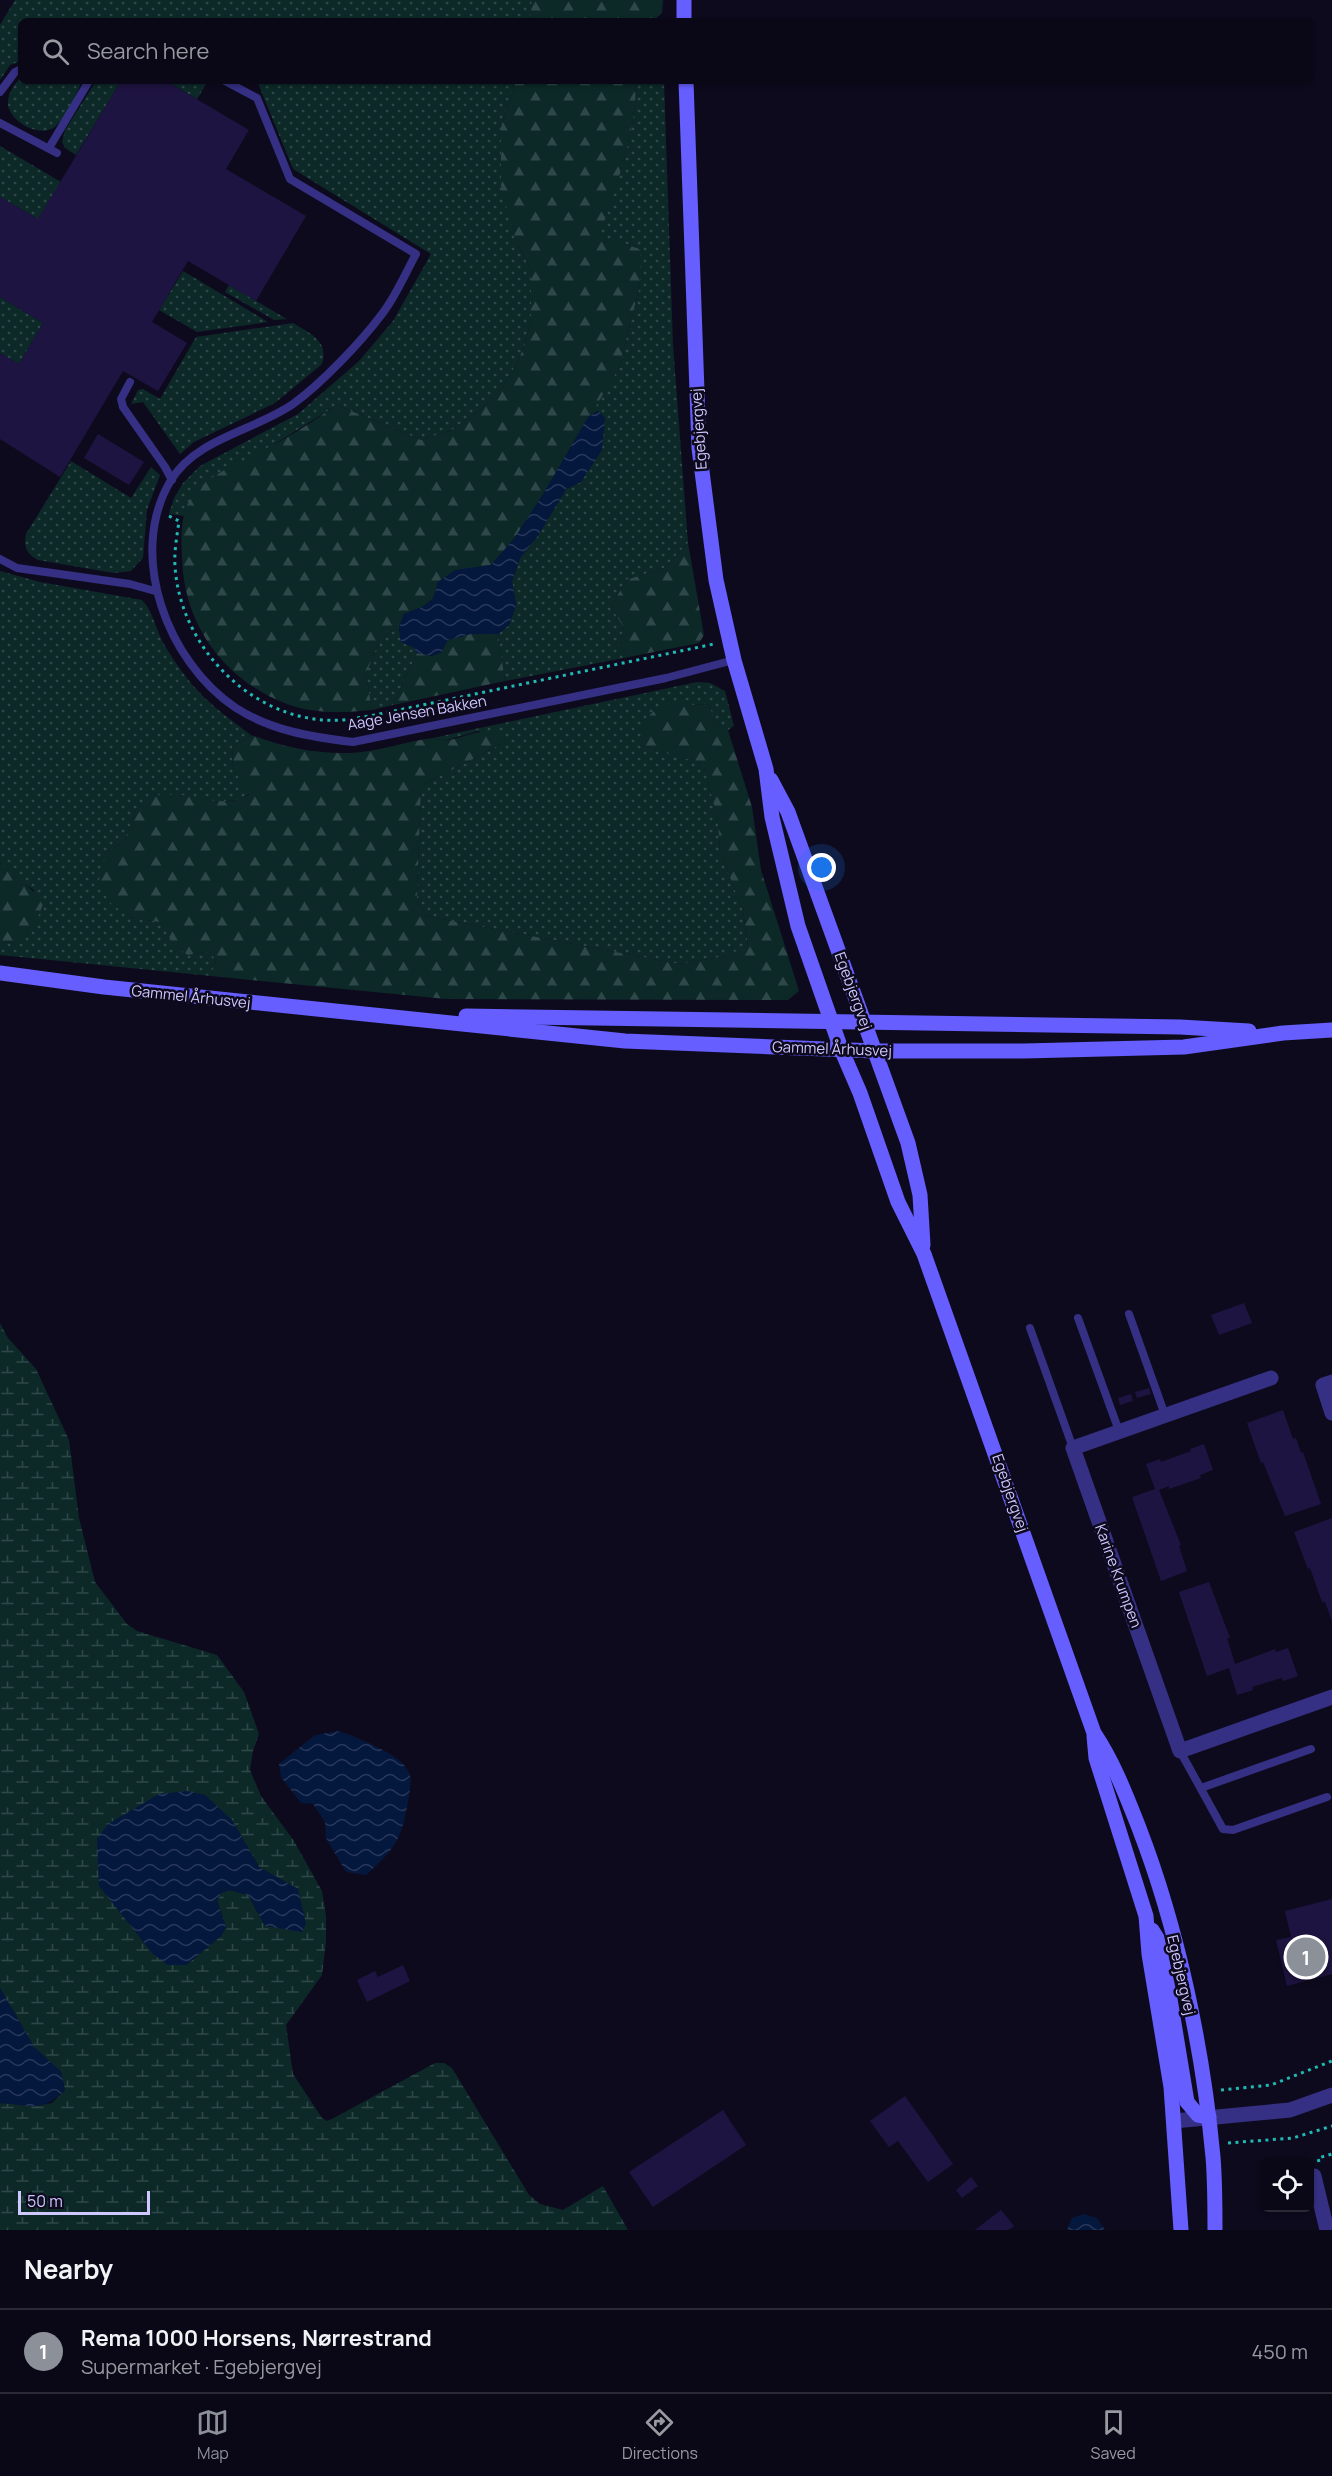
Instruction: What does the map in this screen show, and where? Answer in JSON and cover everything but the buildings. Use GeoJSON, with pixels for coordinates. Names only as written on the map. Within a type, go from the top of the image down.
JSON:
{"type":"FeatureCollection","features":[{"type":"Feature","properties":{"kind":"street"},"geometry":{"type":"LineString","coordinates":[[684,0],[684,18]]}},
{"type":"Feature","properties":{"kind":"street","name":"Egebjergvej"},"geometry":{"type":"LineString","coordinates":[[686,84],[699,448],[716,580],[734,660],[766,769],[772,817],[798,926],[898,1202],[924,1254],[1094,1734],[1096,1758],[1146,1916],[1174,2121],[1181,2230]]}},
{"type":"Feature","properties":{"kind":"street","name":"Egebjergvej"},"geometry":{"type":"LineString","coordinates":[[766,769],[788,812],[908,1143],[920,1196],[924,1254]]}},
{"type":"Feature","properties":{"kind":"street","name":"Gammel Århusvej"},"geometry":{"type":"LineString","coordinates":[[0,973],[104,987],[625,1041],[875,1051],[1024,1051],[1184,1047],[1283,1033],[1332,1030]]}},
{"type":"Feature","properties":{"kind":"street","name":"Gammel Århusvej"},"geometry":{"type":"LineString","coordinates":[[382,1015],[1180,1027],[1283,1033]]}},
{"type":"Feature","properties":{"kind":"street"},"geometry":{"type":"LineString","coordinates":[[1073,1448],[1271,1378]]}},
{"type":"Feature","properties":{"kind":"street"},"geometry":{"type":"LineString","coordinates":[[1327,1384],[1332,1413]]}},
{"type":"Feature","properties":{"kind":"street","name":"Karine Krumpen"},"geometry":{"type":"LineString","coordinates":[[1073,1448],[1180,1751]]}},
{"type":"Feature","properties":{"kind":"street"},"geometry":{"type":"LineString","coordinates":[[1180,1751],[1332,1697]]}},
{"type":"Feature","properties":{"kind":"street","name":"Egebjergvej"},"geometry":{"type":"LineString","coordinates":[[1094,1734],[1108,1754],[1126,1797],[1163,1899],[1177,1949],[1209,2117],[1215,2230]]}},
{"type":"Feature","properties":{"kind":"street"},"geometry":{"type":"LineString","coordinates":[[1146,1916],[1157,1938],[1187,2102],[1197,2115],[1209,2117]]}},
{"type":"Feature","properties":{"kind":"street"},"geometry":{"type":"LineString","coordinates":[[1174,2121],[1290,2110],[1332,2095]]}},
{"type":"Feature","properties":{"kind":"street"},"geometry":{"type":"LineString","coordinates":[[1314,2176],[1327,2230]]}},
{"type":"Feature","properties":{"kind":"lane"},"geometry":{"type":"LineString","coordinates":[[0,92],[18,70]]}},
{"type":"Feature","properties":{"kind":"lane"},"geometry":{"type":"LineString","coordinates":[[48,148],[87,84]]}},
{"type":"Feature","properties":{"kind":"lane","name":"Aage Jensen Bakken"},"geometry":{"type":"LineString","coordinates":[[231,84],[257,98],[290,179],[416,254],[383,313],[339,362],[292,404],[196,453],[172,480],[158,511],[153,542],[156,591],[169,628],[186,660],[207,684],[236,708],[269,725],[309,737],[353,742],[666,678],[734,660]]}},
{"type":"Feature","properties":{"kind":"lane"},"geometry":{"type":"LineString","coordinates":[[0,123],[57,153]]}},
{"type":"Feature","properties":{"kind":"lane"},"geometry":{"type":"LineString","coordinates":[[130,382],[121,399],[123,407],[172,480]]}},
{"type":"Feature","properties":{"kind":"lane"},"geometry":{"type":"LineString","coordinates":[[0,559],[17,568],[130,584],[156,591]]}},
{"type":"Feature","properties":{"kind":"lane"},"geometry":{"type":"LineString","coordinates":[[1129,1314],[1165,1415]]}},
{"type":"Feature","properties":{"kind":"lane"},"geometry":{"type":"LineString","coordinates":[[1078,1318],[1119,1431]]}},
{"type":"Feature","properties":{"kind":"lane"},"geometry":{"type":"LineString","coordinates":[[1030,1328],[1073,1448]]}},
{"type":"Feature","properties":{"kind":"lane"},"geometry":{"type":"LineString","coordinates":[[1200,1788],[1311,1749]]}},
{"type":"Feature","properties":{"kind":"lane"},"geometry":{"type":"LineString","coordinates":[[1180,1751],[1223,1829],[1233,1830],[1327,1797]]}},
{"type":"Feature","properties":{"kind":"path"},"geometry":{"type":"LineString","coordinates":[[158,511],[179,521],[175,567],[179,594],[188,620],[202,647],[237,685],[263,701],[290,712],[342,720],[370,716],[730,640]]}},
{"type":"Feature","properties":{"kind":"path"},"geometry":{"type":"LineString","coordinates":[[1205,2091],[1271,2085],[1332,2061]]}},
{"type":"Feature","properties":{"kind":"path"},"geometry":{"type":"LineString","coordinates":[[1211,2145],[1293,2138],[1332,2126]]}},
{"type":"Feature","properties":{"kind":"green space"},"geometry":{"type":"Polygon","coordinates":[[[15,0],[532,0],[530,18],[18,18],[18,62],[10,65],[0,80],[0,25],[15,0]]]}},
{"type":"Feature","properties":{"kind":"green space"},"geometry":{"type":"Polygon","coordinates":[[[532,0],[663,0],[662,13],[656,18],[530,18],[532,0]]]}},
{"type":"Feature","properties":{"kind":"green space"},"geometry":{"type":"Polygon","coordinates":[[[18,81],[18,84],[81,84],[70,107],[58,124],[53,128],[39,131],[24,125],[12,114],[8,101],[18,81]]]}},
{"type":"Feature","properties":{"kind":"green space"},"geometry":{"type":"Polygon","coordinates":[[[94,84],[119,84],[76,155],[65,148],[62,142],[65,130],[94,84]]]}},
{"type":"Feature","properties":{"kind":"green space"},"geometry":{"type":"Polygon","coordinates":[[[171,84],[206,84],[197,99],[171,84]]]}},
{"type":"Feature","properties":{"kind":"green space"},"geometry":{"type":"Polygon","coordinates":[[[258,84],[515,84],[501,127],[515,238],[531,271],[531,318],[526,342],[501,390],[480,410],[452,430],[421,440],[337,405],[192,496],[184,516],[169,514],[174,498],[183,483],[200,466],[298,414],[359,361],[393,321],[431,254],[293,169],[258,84]]]}},
{"type":"Feature","properties":{"kind":"green space"},"geometry":{"type":"Polygon","coordinates":[[[515,84],[635,84],[629,137],[618,181],[599,236],[640,249],[640,285],[619,368],[514,539],[491,565],[455,571],[438,582],[433,599],[422,607],[404,614],[399,627],[380,639],[366,674],[372,710],[329,712],[307,710],[287,704],[244,680],[211,647],[199,627],[190,606],[184,582],[181,542],[185,510],[192,496],[209,480],[234,464],[274,445],[337,405],[421,440],[452,430],[480,410],[501,390],[526,342],[531,318],[531,271],[515,238],[501,186],[501,127],[515,84]]]}},
{"type":"Feature","properties":{"kind":"green space"},"geometry":{"type":"Polygon","coordinates":[[[635,84],[664,84],[673,345],[688,543],[664,568],[626,580],[611,607],[623,626],[620,646],[629,657],[505,681],[498,634],[509,625],[516,605],[512,581],[520,558],[537,537],[566,489],[581,482],[598,411],[588,417],[619,368],[640,285],[640,249],[598,236],[624,159],[635,97],[635,84]]]}},
{"type":"Feature","properties":{"kind":"green space"},"geometry":{"type":"Polygon","coordinates":[[[0,146],[61,182],[38,219],[0,197],[0,146]]]}},
{"type":"Feature","properties":{"kind":"green space"},"geometry":{"type":"Polygon","coordinates":[[[183,271],[268,322],[197,332],[159,310],[183,271]]]}},
{"type":"Feature","properties":{"kind":"green space"},"geometry":{"type":"Polygon","coordinates":[[[229,285],[287,319],[274,320],[225,292],[229,285]]]}},
{"type":"Feature","properties":{"kind":"green space"},"geometry":{"type":"Polygon","coordinates":[[[0,297],[43,323],[19,364],[0,353],[0,297]]]}},
{"type":"Feature","properties":{"kind":"green space"},"geometry":{"type":"Polygon","coordinates":[[[293,323],[312,335],[321,344],[324,356],[322,364],[275,403],[194,442],[180,454],[143,402],[131,404],[138,390],[143,389],[160,399],[196,337],[293,323]]]}},
{"type":"Feature","properties":{"kind":"green space"},"geometry":{"type":"Polygon","coordinates":[[[71,461],[131,498],[151,467],[160,475],[147,510],[143,558],[131,571],[114,573],[38,560],[27,550],[26,534],[71,461]]]}},
{"type":"Feature","properties":{"kind":"green space"},"geometry":{"type":"Polygon","coordinates":[[[688,543],[704,635],[699,643],[629,657],[620,646],[623,626],[611,607],[626,580],[664,568],[688,543]]]}},
{"type":"Feature","properties":{"kind":"green space"},"geometry":{"type":"Polygon","coordinates":[[[0,571],[40,582],[142,600],[165,646],[184,674],[202,695],[251,735],[232,747],[233,768],[249,794],[240,800],[211,802],[181,795],[136,809],[125,840],[106,854],[129,917],[165,923],[188,955],[210,951],[216,961],[211,976],[0,955],[0,942],[20,943],[34,890],[14,877],[0,863],[0,571]]]}},
{"type":"Feature","properties":{"kind":"green space"},"geometry":{"type":"Polygon","coordinates":[[[399,627],[401,642],[413,647],[417,653],[393,705],[372,710],[366,674],[380,639],[399,627]]]}},
{"type":"Feature","properties":{"kind":"green space"},"geometry":{"type":"Polygon","coordinates":[[[470,634],[498,634],[505,681],[393,705],[417,653],[432,656],[448,640],[470,634]]]}},
{"type":"Feature","properties":{"kind":"green space"},"geometry":{"type":"Polygon","coordinates":[[[697,682],[710,683],[725,691],[734,726],[728,730],[715,723],[709,704],[693,705],[639,745],[704,763],[718,822],[720,851],[743,911],[748,946],[727,956],[679,964],[426,916],[417,899],[421,786],[505,742],[478,731],[447,740],[428,739],[697,682]]]}},
{"type":"Feature","properties":{"kind":"green space"},"geometry":{"type":"Polygon","coordinates":[[[682,699],[693,705],[709,704],[715,723],[728,730],[752,807],[761,870],[799,991],[788,1000],[446,999],[211,976],[216,961],[210,951],[188,955],[172,945],[165,923],[129,917],[108,901],[99,880],[106,854],[125,840],[136,809],[151,795],[179,795],[214,801],[232,801],[249,795],[233,768],[232,747],[251,735],[299,749],[350,753],[426,739],[449,740],[485,731],[499,734],[506,738],[505,742],[421,786],[417,899],[426,916],[679,964],[727,956],[748,945],[743,911],[720,851],[718,822],[704,764],[639,745],[644,726],[652,713],[664,705],[682,699]]]}},
{"type":"Feature","properties":{"kind":"green space"},"geometry":{"type":"Polygon","coordinates":[[[0,863],[29,887],[43,904],[33,930],[20,943],[0,942],[0,863]]]}},
{"type":"Feature","properties":{"kind":"green space"},"geometry":{"type":"Polygon","coordinates":[[[0,1323],[8,1338],[36,1369],[69,1440],[79,1518],[95,1582],[127,1624],[137,1631],[217,1655],[244,1692],[259,1734],[250,1770],[261,1796],[294,1841],[322,1891],[326,1916],[326,1942],[322,1975],[286,2025],[293,2074],[322,2118],[327,2121],[332,2119],[435,2063],[444,2063],[452,2068],[529,2195],[540,2204],[563,2210],[603,2186],[628,2230],[0,2230],[0,2103],[35,2106],[52,2103],[65,2090],[61,2072],[34,2047],[0,1988],[0,1323]],[[232,1820],[186,1965],[221,1936],[226,1927],[217,1901],[221,1893],[229,1890],[248,1895],[265,1926],[298,1889],[259,1867],[232,1820]]]}},
{"type":"Feature","properties":{"kind":"water"},"geometry":{"type":"Polygon","coordinates":[[[598,411],[605,418],[602,450],[581,482],[566,489],[537,537],[520,558],[512,581],[516,605],[509,625],[498,634],[470,634],[448,640],[441,653],[432,656],[417,653],[413,647],[401,642],[399,627],[404,614],[422,607],[433,599],[438,582],[455,570],[491,565],[514,539],[588,417],[598,411]]]}},
{"type":"Feature","properties":{"kind":"water"},"geometry":{"type":"Polygon","coordinates":[[[339,1731],[356,1737],[395,1758],[407,1769],[410,1776],[409,1796],[401,1832],[392,1849],[366,1875],[346,1872],[326,1838],[325,1822],[313,1804],[301,1803],[281,1777],[279,1764],[315,1735],[339,1731]]]}},
{"type":"Feature","properties":{"kind":"water"},"geometry":{"type":"Polygon","coordinates":[[[187,1791],[205,1795],[232,1820],[259,1867],[298,1889],[306,1924],[302,1932],[265,1926],[248,1895],[229,1890],[221,1893],[217,1901],[226,1927],[221,1936],[186,1965],[168,1965],[153,1954],[99,1886],[97,1839],[108,1824],[159,1794],[187,1791]]]}},
{"type":"Feature","properties":{"kind":"water"},"geometry":{"type":"Polygon","coordinates":[[[0,1988],[34,2047],[61,2072],[65,2090],[50,2102],[35,2106],[0,2103],[0,1988]]]}},
{"type":"Feature","properties":{"kind":"water"},"geometry":{"type":"Polygon","coordinates":[[[1083,2214],[1097,2218],[1105,2230],[1067,2230],[1072,2218],[1083,2214]]]}},
{"type":"Feature","properties":{"kind":"place","name":"Rema 1000 Horsens, Nørrestrand"},"geometry":{"type":"Point","coordinates":[1306,1957]}}]}
